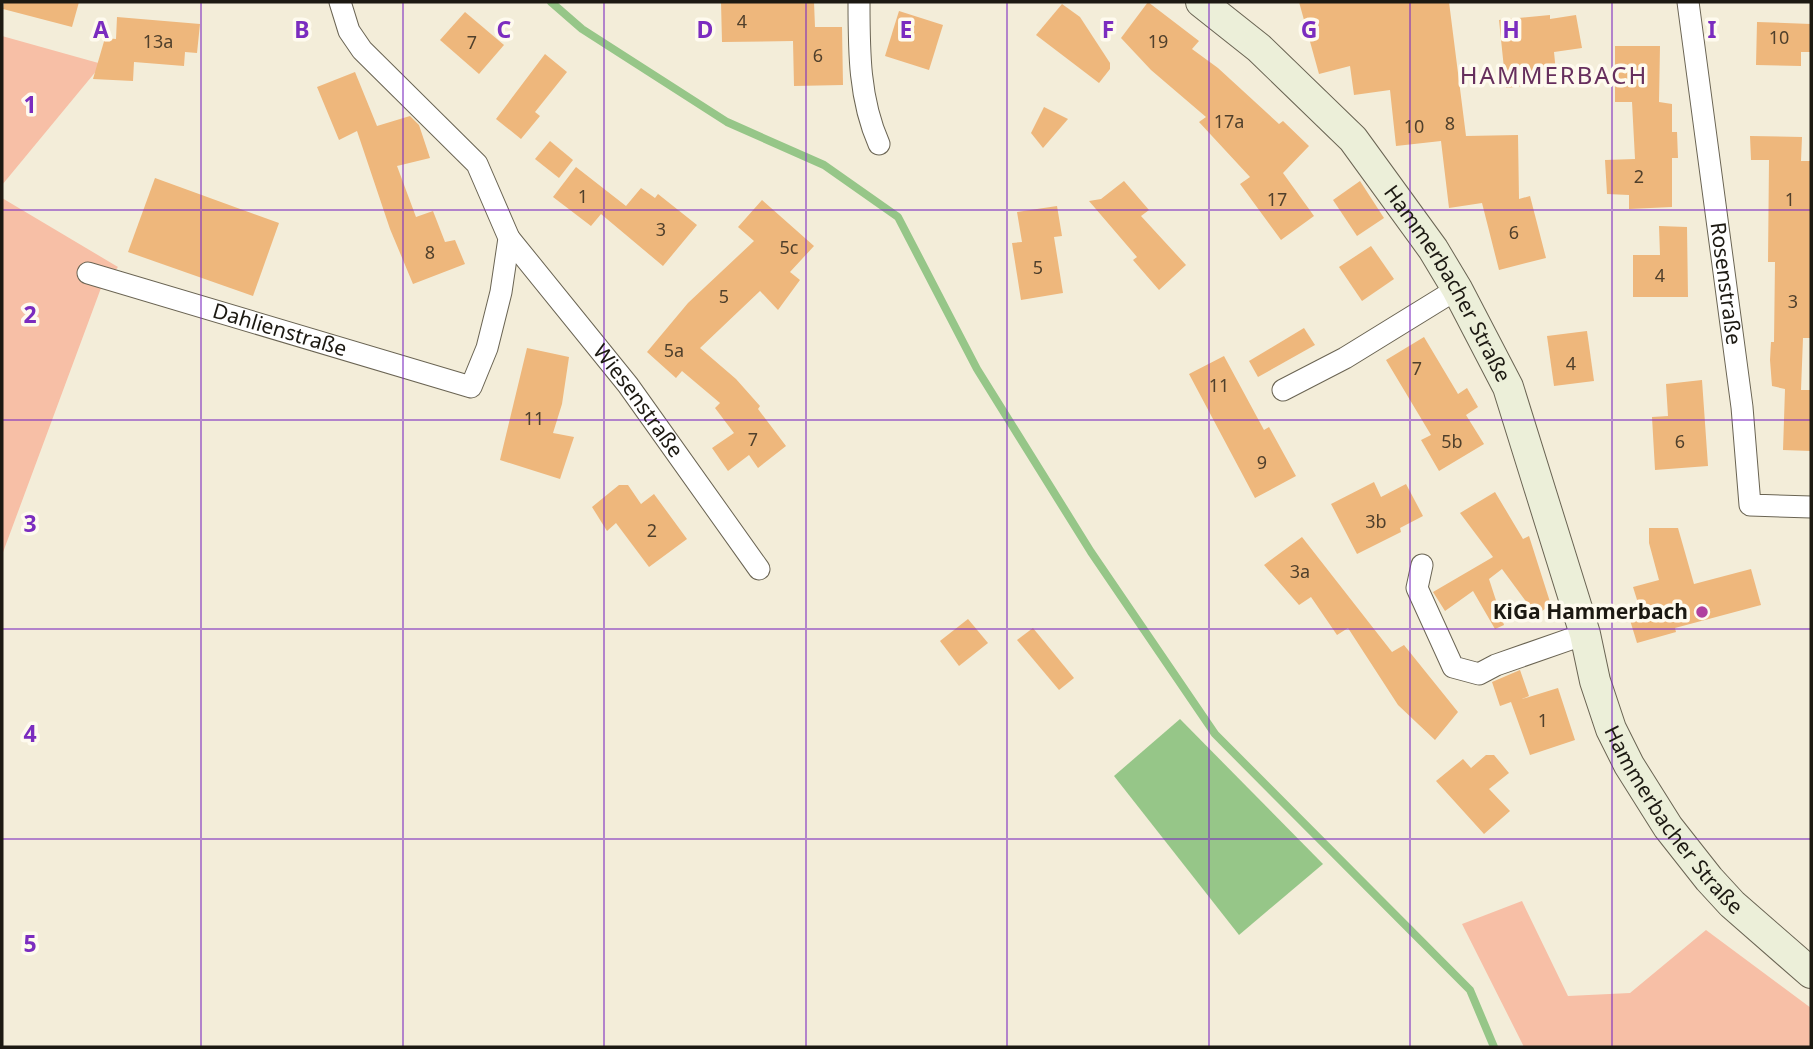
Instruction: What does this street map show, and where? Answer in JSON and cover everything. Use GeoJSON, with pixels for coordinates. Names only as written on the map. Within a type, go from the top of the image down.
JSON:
{"type":"FeatureCollection","features":[{"type":"Feature","properties":{"kind":"main road","name":"Hammerbacher Straße"},"geometry":{"type":"LineString","coordinates":[[1201,2],[1259,48],[1353,139],[1433,249],[1458,289],[1508,387],[1585,634],[1595,681],[1611,729],[1647,796],[1690,856],[1732,904],[1811,973]]}},
{"type":"Feature","properties":{"kind":"street","name":"Wiesenstraße"},"geometry":{"type":"LineString","coordinates":[[340,2],[349,31],[362,50],[477,164],[509,238],[628,385],[759,569]]}},
{"type":"Feature","properties":{"kind":"street"},"geometry":{"type":"LineString","coordinates":[[859,2],[860,70],[867,118],[879,144]]}},
{"type":"Feature","properties":{"kind":"street","name":"Rosenstraße"},"geometry":{"type":"LineString","coordinates":[[1688,2],[1742,407],[1750,505],[1811,507]]}},
{"type":"Feature","properties":{"kind":"street","name":"Dahlienstraße"},"geometry":{"type":"LineString","coordinates":[[88,274],[471,387],[487,348],[501,292],[509,238]]}},
{"type":"Feature","properties":{"kind":"street"},"geometry":{"type":"LineString","coordinates":[[1283,390],[1345,358],[1458,289]]}},
{"type":"Feature","properties":{"kind":"street"},"geometry":{"type":"LineString","coordinates":[[1422,565],[1418,588],[1453,667],[1479,674],[1585,634]]}},
{"type":"Feature","properties":{"kind":"shaded area"},"geometry":{"type":"Polygon","coordinates":[[[2,36],[102,64],[2,185],[2,36]]]}},
{"type":"Feature","properties":{"kind":"shaded area"},"geometry":{"type":"Polygon","coordinates":[[[2,198],[118,267],[101,288],[2,555],[2,198]]]}},
{"type":"Feature","properties":{"kind":"shaded area"},"geometry":{"type":"Polygon","coordinates":[[[1180,719],[1323,864],[1239,935],[1114,776],[1180,719]]]}},
{"type":"Feature","properties":{"kind":"shaded area"},"geometry":{"type":"Polygon","coordinates":[[[1522,901],[1568,996],[1630,993],[1706,930],[1811,1008],[1811,1047],[1524,1047],[1462,924],[1522,901]]]}},
{"type":"Feature","properties":{"kind":"building"},"geometry":{"type":"Polygon","coordinates":[[[4,2],[79,2],[72,27],[3,9],[4,2]]]}},
{"type":"Feature","properties":{"kind":"building"},"geometry":{"type":"Polygon","coordinates":[[[721,2],[814,2],[815,27],[842,27],[843,85],[794,86],[793,41],[722,42],[721,2]]]}},
{"type":"Feature","properties":{"kind":"building"},"geometry":{"type":"Polygon","coordinates":[[[1148,2],[1199,41],[1192,49],[1218,68],[1279,124],[1283,121],[1309,146],[1283,173],[1314,216],[1281,240],[1240,184],[1250,177],[1199,122],[1206,117],[1151,70],[1121,38],[1148,2]]]}},
{"type":"Feature","properties":{"kind":"building"},"geometry":{"type":"Polygon","coordinates":[[[1299,2],[1449,2],[1466,136],[1518,135],[1519,199],[1530,196],[1546,258],[1499,270],[1482,203],[1449,208],[1441,141],[1396,146],[1390,90],[1354,95],[1350,66],[1319,74],[1299,2]]]}},
{"type":"Feature","properties":{"kind":"building"},"geometry":{"type":"Polygon","coordinates":[[[1062,4],[1080,17],[1110,63],[1110,69],[1099,83],[1036,35],[1062,4]]]}},
{"type":"Feature","properties":{"kind":"building"},"geometry":{"type":"Polygon","coordinates":[[[899,11],[943,25],[929,70],[885,56],[899,11]]]}},
{"type":"Feature","properties":{"kind":"building"},"geometry":{"type":"Polygon","coordinates":[[[465,12],[504,45],[479,74],[440,40],[465,12]]]}},
{"type":"Feature","properties":{"kind":"building"},"geometry":{"type":"Polygon","coordinates":[[[1550,15],[1550,19],[1576,15],[1582,48],[1554,52],[1557,82],[1506,88],[1499,20],[1550,15]]]}},
{"type":"Feature","properties":{"kind":"building"},"geometry":{"type":"Polygon","coordinates":[[[117,17],[200,24],[197,53],[185,52],[184,66],[134,62],[133,81],[93,79],[105,38],[116,39],[117,17]]]}},
{"type":"Feature","properties":{"kind":"building"},"geometry":{"type":"Polygon","coordinates":[[[1757,22],[1811,24],[1811,52],[1801,52],[1801,66],[1756,65],[1757,22]]]}},
{"type":"Feature","properties":{"kind":"building"},"geometry":{"type":"Polygon","coordinates":[[[1615,46],[1660,46],[1659,102],[1672,104],[1672,132],[1677,132],[1678,158],[1672,158],[1672,207],[1629,209],[1629,195],[1607,194],[1605,160],[1635,159],[1632,102],[1615,102],[1615,46]]]}},
{"type":"Feature","properties":{"kind":"building"},"geometry":{"type":"Polygon","coordinates":[[[545,54],[567,72],[535,112],[540,116],[521,139],[496,119],[545,54]]]}},
{"type":"Feature","properties":{"kind":"building"},"geometry":{"type":"Polygon","coordinates":[[[355,72],[377,126],[410,116],[419,125],[430,158],[397,166],[416,217],[433,211],[445,242],[455,240],[465,264],[413,284],[390,229],[357,131],[339,140],[317,87],[355,72]]]}},
{"type":"Feature","properties":{"kind":"building"},"geometry":{"type":"Polygon","coordinates":[[[1044,107],[1068,119],[1043,148],[1031,133],[1044,107]]]}},
{"type":"Feature","properties":{"kind":"building"},"geometry":{"type":"Polygon","coordinates":[[[1750,136],[1802,137],[1801,161],[1811,161],[1811,338],[1803,338],[1801,390],[1811,390],[1811,451],[1783,450],[1785,389],[1772,386],[1770,360],[1771,342],[1774,342],[1775,262],[1768,262],[1769,160],[1751,160],[1750,136]]]}},
{"type":"Feature","properties":{"kind":"building"},"geometry":{"type":"Polygon","coordinates":[[[550,141],[573,160],[559,178],[535,159],[550,141]]]}},
{"type":"Feature","properties":{"kind":"building"},"geometry":{"type":"Polygon","coordinates":[[[576,167],[626,206],[641,188],[655,198],[658,194],[697,225],[663,266],[601,214],[591,226],[553,197],[576,167]]]}},
{"type":"Feature","properties":{"kind":"building"},"geometry":{"type":"Polygon","coordinates":[[[155,178],[279,223],[253,296],[128,252],[155,178]]]}},
{"type":"Feature","properties":{"kind":"building"},"geometry":{"type":"Polygon","coordinates":[[[1124,181],[1149,210],[1141,216],[1186,265],[1159,290],[1133,260],[1137,257],[1089,201],[1101,199],[1124,181]]]}},
{"type":"Feature","properties":{"kind":"building"},"geometry":{"type":"Polygon","coordinates":[[[1360,181],[1384,218],[1357,236],[1333,200],[1360,181]]]}},
{"type":"Feature","properties":{"kind":"building"},"geometry":{"type":"Polygon","coordinates":[[[762,200],[814,246],[790,272],[800,280],[778,310],[760,291],[700,348],[736,379],[760,406],[758,409],[786,446],[758,468],[749,455],[728,471],[712,448],[734,433],[715,408],[720,403],[682,371],[676,378],[647,352],[688,303],[754,241],[738,227],[762,200]]]}},
{"type":"Feature","properties":{"kind":"building"},"geometry":{"type":"Polygon","coordinates":[[[1057,206],[1062,236],[1054,237],[1063,293],[1021,300],[1012,243],[1022,242],[1017,212],[1057,206]]]}},
{"type":"Feature","properties":{"kind":"building"},"geometry":{"type":"Polygon","coordinates":[[[1659,226],[1687,227],[1688,297],[1633,297],[1633,255],[1660,255],[1659,226]]]}},
{"type":"Feature","properties":{"kind":"building"},"geometry":{"type":"Polygon","coordinates":[[[1371,246],[1394,279],[1362,301],[1339,267],[1371,246]]]}},
{"type":"Feature","properties":{"kind":"building"},"geometry":{"type":"Polygon","coordinates":[[[1304,328],[1315,345],[1258,377],[1249,361],[1304,328]]]}},
{"type":"Feature","properties":{"kind":"building"},"geometry":{"type":"Polygon","coordinates":[[[1587,331],[1594,381],[1554,386],[1547,336],[1587,331]]]}},
{"type":"Feature","properties":{"kind":"building"},"geometry":{"type":"Polygon","coordinates":[[[1424,337],[1458,394],[1467,388],[1478,407],[1466,415],[1484,444],[1439,471],[1421,440],[1431,435],[1386,360],[1424,337]]]}},
{"type":"Feature","properties":{"kind":"building"},"geometry":{"type":"Polygon","coordinates":[[[527,348],[569,357],[562,404],[553,433],[574,437],[560,479],[500,460],[527,348]]]}},
{"type":"Feature","properties":{"kind":"building"},"geometry":{"type":"Polygon","coordinates":[[[1224,356],[1264,430],[1269,427],[1296,476],[1255,498],[1189,374],[1224,356]]]}},
{"type":"Feature","properties":{"kind":"building"},"geometry":{"type":"Polygon","coordinates":[[[1702,380],[1708,466],[1655,470],[1652,417],[1668,416],[1666,384],[1702,380]]]}},
{"type":"Feature","properties":{"kind":"building"},"geometry":{"type":"Polygon","coordinates":[[[1374,482],[1381,497],[1406,484],[1423,516],[1400,528],[1401,532],[1357,554],[1331,504],[1374,482]]]}},
{"type":"Feature","properties":{"kind":"building"},"geometry":{"type":"Polygon","coordinates":[[[619,485],[628,485],[641,504],[654,494],[687,539],[649,567],[616,523],[607,531],[592,507],[619,485]]]}},
{"type":"Feature","properties":{"kind":"building"},"geometry":{"type":"Polygon","coordinates":[[[1495,492],[1523,539],[1529,536],[1551,605],[1536,615],[1502,569],[1489,579],[1504,625],[1495,629],[1473,591],[1445,611],[1433,592],[1493,557],[1460,513],[1495,492]]]}},
{"type":"Feature","properties":{"kind":"building"},"geometry":{"type":"Polygon","coordinates":[[[1649,528],[1678,528],[1694,584],[1751,569],[1761,605],[1675,628],[1676,632],[1637,643],[1626,607],[1638,603],[1633,587],[1659,580],[1649,543],[1649,528]]]}},
{"type":"Feature","properties":{"kind":"building"},"geometry":{"type":"Polygon","coordinates":[[[1302,537],[1392,652],[1404,645],[1458,712],[1435,740],[1398,705],[1348,628],[1337,635],[1311,597],[1299,605],[1264,565],[1302,537]]]}},
{"type":"Feature","properties":{"kind":"building"},"geometry":{"type":"Polygon","coordinates":[[[968,619],[988,643],[959,666],[940,641],[968,619]]]}},
{"type":"Feature","properties":{"kind":"building"},"geometry":{"type":"Polygon","coordinates":[[[1033,628],[1074,678],[1059,690],[1017,640],[1033,628]]]}},
{"type":"Feature","properties":{"kind":"building"},"geometry":{"type":"Polygon","coordinates":[[[1520,670],[1529,696],[1522,699],[1558,688],[1575,740],[1530,755],[1511,702],[1500,706],[1492,682],[1520,670]]]}},
{"type":"Feature","properties":{"kind":"building"},"geometry":{"type":"Polygon","coordinates":[[[1486,755],[1494,755],[1509,773],[1489,789],[1510,811],[1484,834],[1436,781],[1463,759],[1471,768],[1486,755]]]}},
{"type":"Feature","properties":{"kind":"waterway"},"geometry":{"type":"LineString","coordinates":[[551,2],[582,29],[727,122],[824,165],[898,217],[977,369],[1091,552],[1215,734],[1470,990],[1494,1047]]}},
{"type":"Feature","properties":{"kind":"place","name":"KiGa Hammerbach"},"geometry":{"type":"Point","coordinates":[1702,612]}},
{"type":"Feature","properties":{"kind":"district","name":"HAMMERBACH"},"geometry":{"type":"Point","coordinates":[1554,76]}}]}
